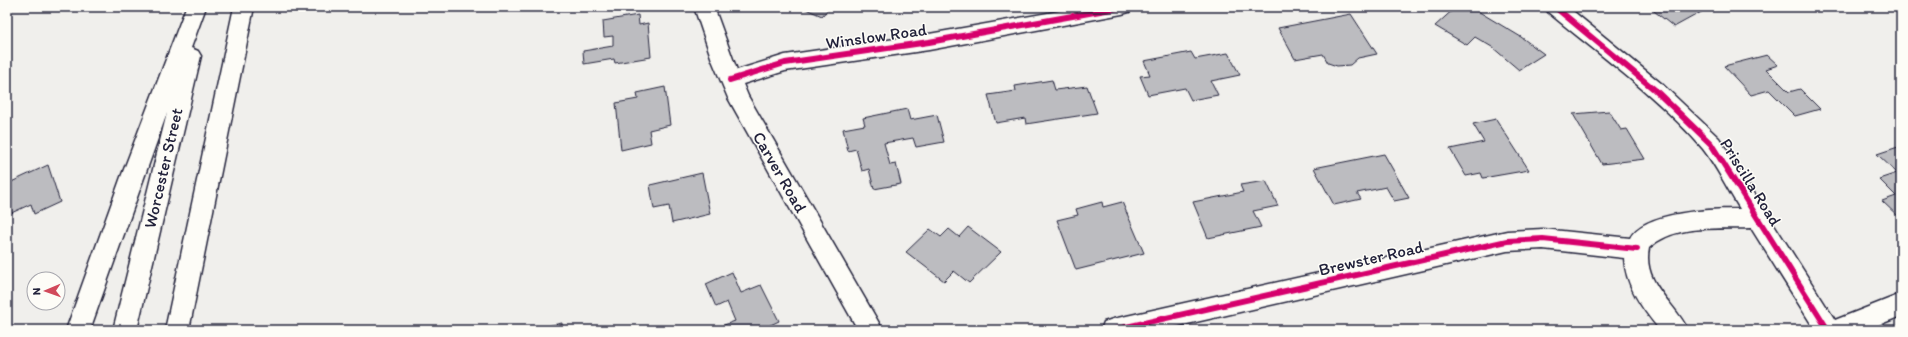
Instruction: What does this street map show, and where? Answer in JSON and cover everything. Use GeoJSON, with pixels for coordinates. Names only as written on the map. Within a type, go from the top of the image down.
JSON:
{"type":"FeatureCollection","features":[{"type":"Feature","properties":{"kind":"main road"},"geometry":{"type":"LineString","coordinates":[[78,330],[132,177],[196,7]]}},
{"type":"Feature","properties":{"kind":"main road","name":"Worcester Street"},"geometry":{"type":"LineString","coordinates":[[125,330],[182,91],[204,7]]}},
{"type":"Feature","properties":{"kind":"main road"},"geometry":{"type":"LineString","coordinates":[[177,330],[244,7]]}},
{"type":"Feature","properties":{"kind":"main road","name":"Carver Road"},"geometry":{"type":"LineString","coordinates":[[704,7],[730,80],[748,117],[871,330]]}},
{"type":"Feature","properties":{"kind":"main road","name":"Winslow Road"},"geometry":{"type":"LineString","coordinates":[[730,80],[785,64],[935,41],[1122,7]]}},
{"type":"Feature","properties":{"kind":"main road","name":"Priscilla Road"},"geometry":{"type":"LineString","coordinates":[[1555,7],[1688,119],[1710,144],[1828,330]]}},
{"type":"Feature","properties":{"kind":"main road"},"geometry":{"type":"LineString","coordinates":[[1676,330],[1646,292],[1638,272],[1637,249],[1640,242],[1658,228],[1678,223],[1757,218]]}},
{"type":"Feature","properties":{"kind":"main road","name":"Brewster Road"},"geometry":{"type":"LineString","coordinates":[[1113,330],[1507,241],[1543,239],[1637,249]]}},
{"type":"Feature","properties":{"kind":"main road"},"geometry":{"type":"LineString","coordinates":[[1838,330],[1901,305]]}},
{"type":"Feature","properties":{"kind":"building"},"geometry":{"type":"Polygon","coordinates":[[[801,7],[830,7],[822,16],[801,7]]]}},
{"type":"Feature","properties":{"kind":"building"},"geometry":{"type":"Polygon","coordinates":[[[1456,7],[1471,7],[1521,37],[1544,54],[1519,70],[1492,47],[1475,37],[1467,45],[1435,26],[1456,7]]]}},
{"type":"Feature","properties":{"kind":"building"},"geometry":{"type":"Polygon","coordinates":[[[1649,7],[1701,7],[1705,10],[1674,27],[1649,7]]]}},
{"type":"Feature","properties":{"kind":"building"},"geometry":{"type":"Polygon","coordinates":[[[1351,14],[1377,54],[1358,58],[1350,65],[1337,66],[1328,63],[1323,54],[1295,59],[1278,28],[1351,14]]]}},
{"type":"Feature","properties":{"kind":"building"},"geometry":{"type":"Polygon","coordinates":[[[638,15],[639,25],[648,23],[651,57],[615,63],[614,59],[584,64],[583,51],[613,46],[613,36],[604,37],[603,21],[638,15]]]}},
{"type":"Feature","properties":{"kind":"building"},"geometry":{"type":"Polygon","coordinates":[[[1191,52],[1195,59],[1228,53],[1240,75],[1211,81],[1218,95],[1191,100],[1185,88],[1148,95],[1140,76],[1150,75],[1144,61],[1191,52]]]}},
{"type":"Feature","properties":{"kind":"building"},"geometry":{"type":"Polygon","coordinates":[[[1767,55],[1778,65],[1766,69],[1789,92],[1800,89],[1820,109],[1795,116],[1769,90],[1751,95],[1724,66],[1767,55]]]}},
{"type":"Feature","properties":{"kind":"building"},"geometry":{"type":"Polygon","coordinates":[[[1052,80],[1055,90],[1087,86],[1097,113],[1026,124],[1025,118],[996,123],[988,95],[1016,91],[1015,86],[1052,80]]]}},
{"type":"Feature","properties":{"kind":"building"},"geometry":{"type":"Polygon","coordinates":[[[665,87],[670,125],[649,130],[651,143],[621,150],[616,103],[638,99],[637,93],[665,87]]]}},
{"type":"Feature","properties":{"kind":"building"},"geometry":{"type":"Polygon","coordinates":[[[907,109],[910,120],[937,115],[944,142],[916,147],[913,138],[884,143],[890,165],[896,164],[901,184],[874,189],[869,169],[862,171],[856,149],[848,151],[843,129],[865,125],[863,118],[907,109]]]}},
{"type":"Feature","properties":{"kind":"building"},"geometry":{"type":"Polygon","coordinates":[[[1609,111],[1621,130],[1627,129],[1645,159],[1602,164],[1573,114],[1609,111]]]}},
{"type":"Feature","properties":{"kind":"building"},"geometry":{"type":"Polygon","coordinates":[[[1496,119],[1529,170],[1483,178],[1481,173],[1466,176],[1450,149],[1484,142],[1473,124],[1496,119]]]}},
{"type":"Feature","properties":{"kind":"building"},"geometry":{"type":"Polygon","coordinates":[[[1901,146],[1901,219],[1882,201],[1896,196],[1879,179],[1897,173],[1877,154],[1901,146]]]}},
{"type":"Feature","properties":{"kind":"building"},"geometry":{"type":"Polygon","coordinates":[[[1384,154],[1409,198],[1394,201],[1386,187],[1357,193],[1361,199],[1334,205],[1314,168],[1384,154]]]}},
{"type":"Feature","properties":{"kind":"building"},"geometry":{"type":"Polygon","coordinates":[[[48,165],[60,202],[34,214],[31,204],[7,215],[7,184],[48,165]]]}},
{"type":"Feature","properties":{"kind":"building"},"geometry":{"type":"Polygon","coordinates":[[[702,173],[710,214],[672,223],[669,206],[654,209],[650,185],[702,173]]]}},
{"type":"Feature","properties":{"kind":"building"},"geometry":{"type":"Polygon","coordinates":[[[1266,181],[1278,206],[1253,211],[1261,227],[1208,238],[1193,202],[1243,192],[1240,185],[1266,181]]]}},
{"type":"Feature","properties":{"kind":"building"},"geometry":{"type":"Polygon","coordinates":[[[1102,202],[1103,207],[1122,202],[1144,253],[1076,270],[1057,220],[1078,215],[1076,209],[1102,202]]]}},
{"type":"Feature","properties":{"kind":"building"},"geometry":{"type":"Polygon","coordinates":[[[968,227],[1001,252],[969,283],[954,271],[944,281],[906,252],[930,229],[941,237],[949,229],[959,237],[968,227]]]}},
{"type":"Feature","properties":{"kind":"building"},"geometry":{"type":"Polygon","coordinates":[[[732,272],[741,293],[761,285],[779,321],[760,330],[726,330],[724,325],[735,321],[727,302],[716,307],[706,284],[732,272]]]}},
{"type":"Feature","properties":{"kind":"building"},"geometry":{"type":"Polygon","coordinates":[[[562,323],[562,330],[527,330],[562,323]]]}},
{"type":"Feature","properties":{"kind":"cycle path"},"geometry":{"type":"LineString","coordinates":[[730,80],[785,63],[929,42],[1122,7]]}},
{"type":"Feature","properties":{"kind":"cycle path"},"geometry":{"type":"LineString","coordinates":[[1555,7],[1655,90],[1711,144],[1828,330]]}},
{"type":"Feature","properties":{"kind":"cycle path"},"geometry":{"type":"LineString","coordinates":[[1113,330],[1507,241],[1543,239],[1637,249]]}}]}
